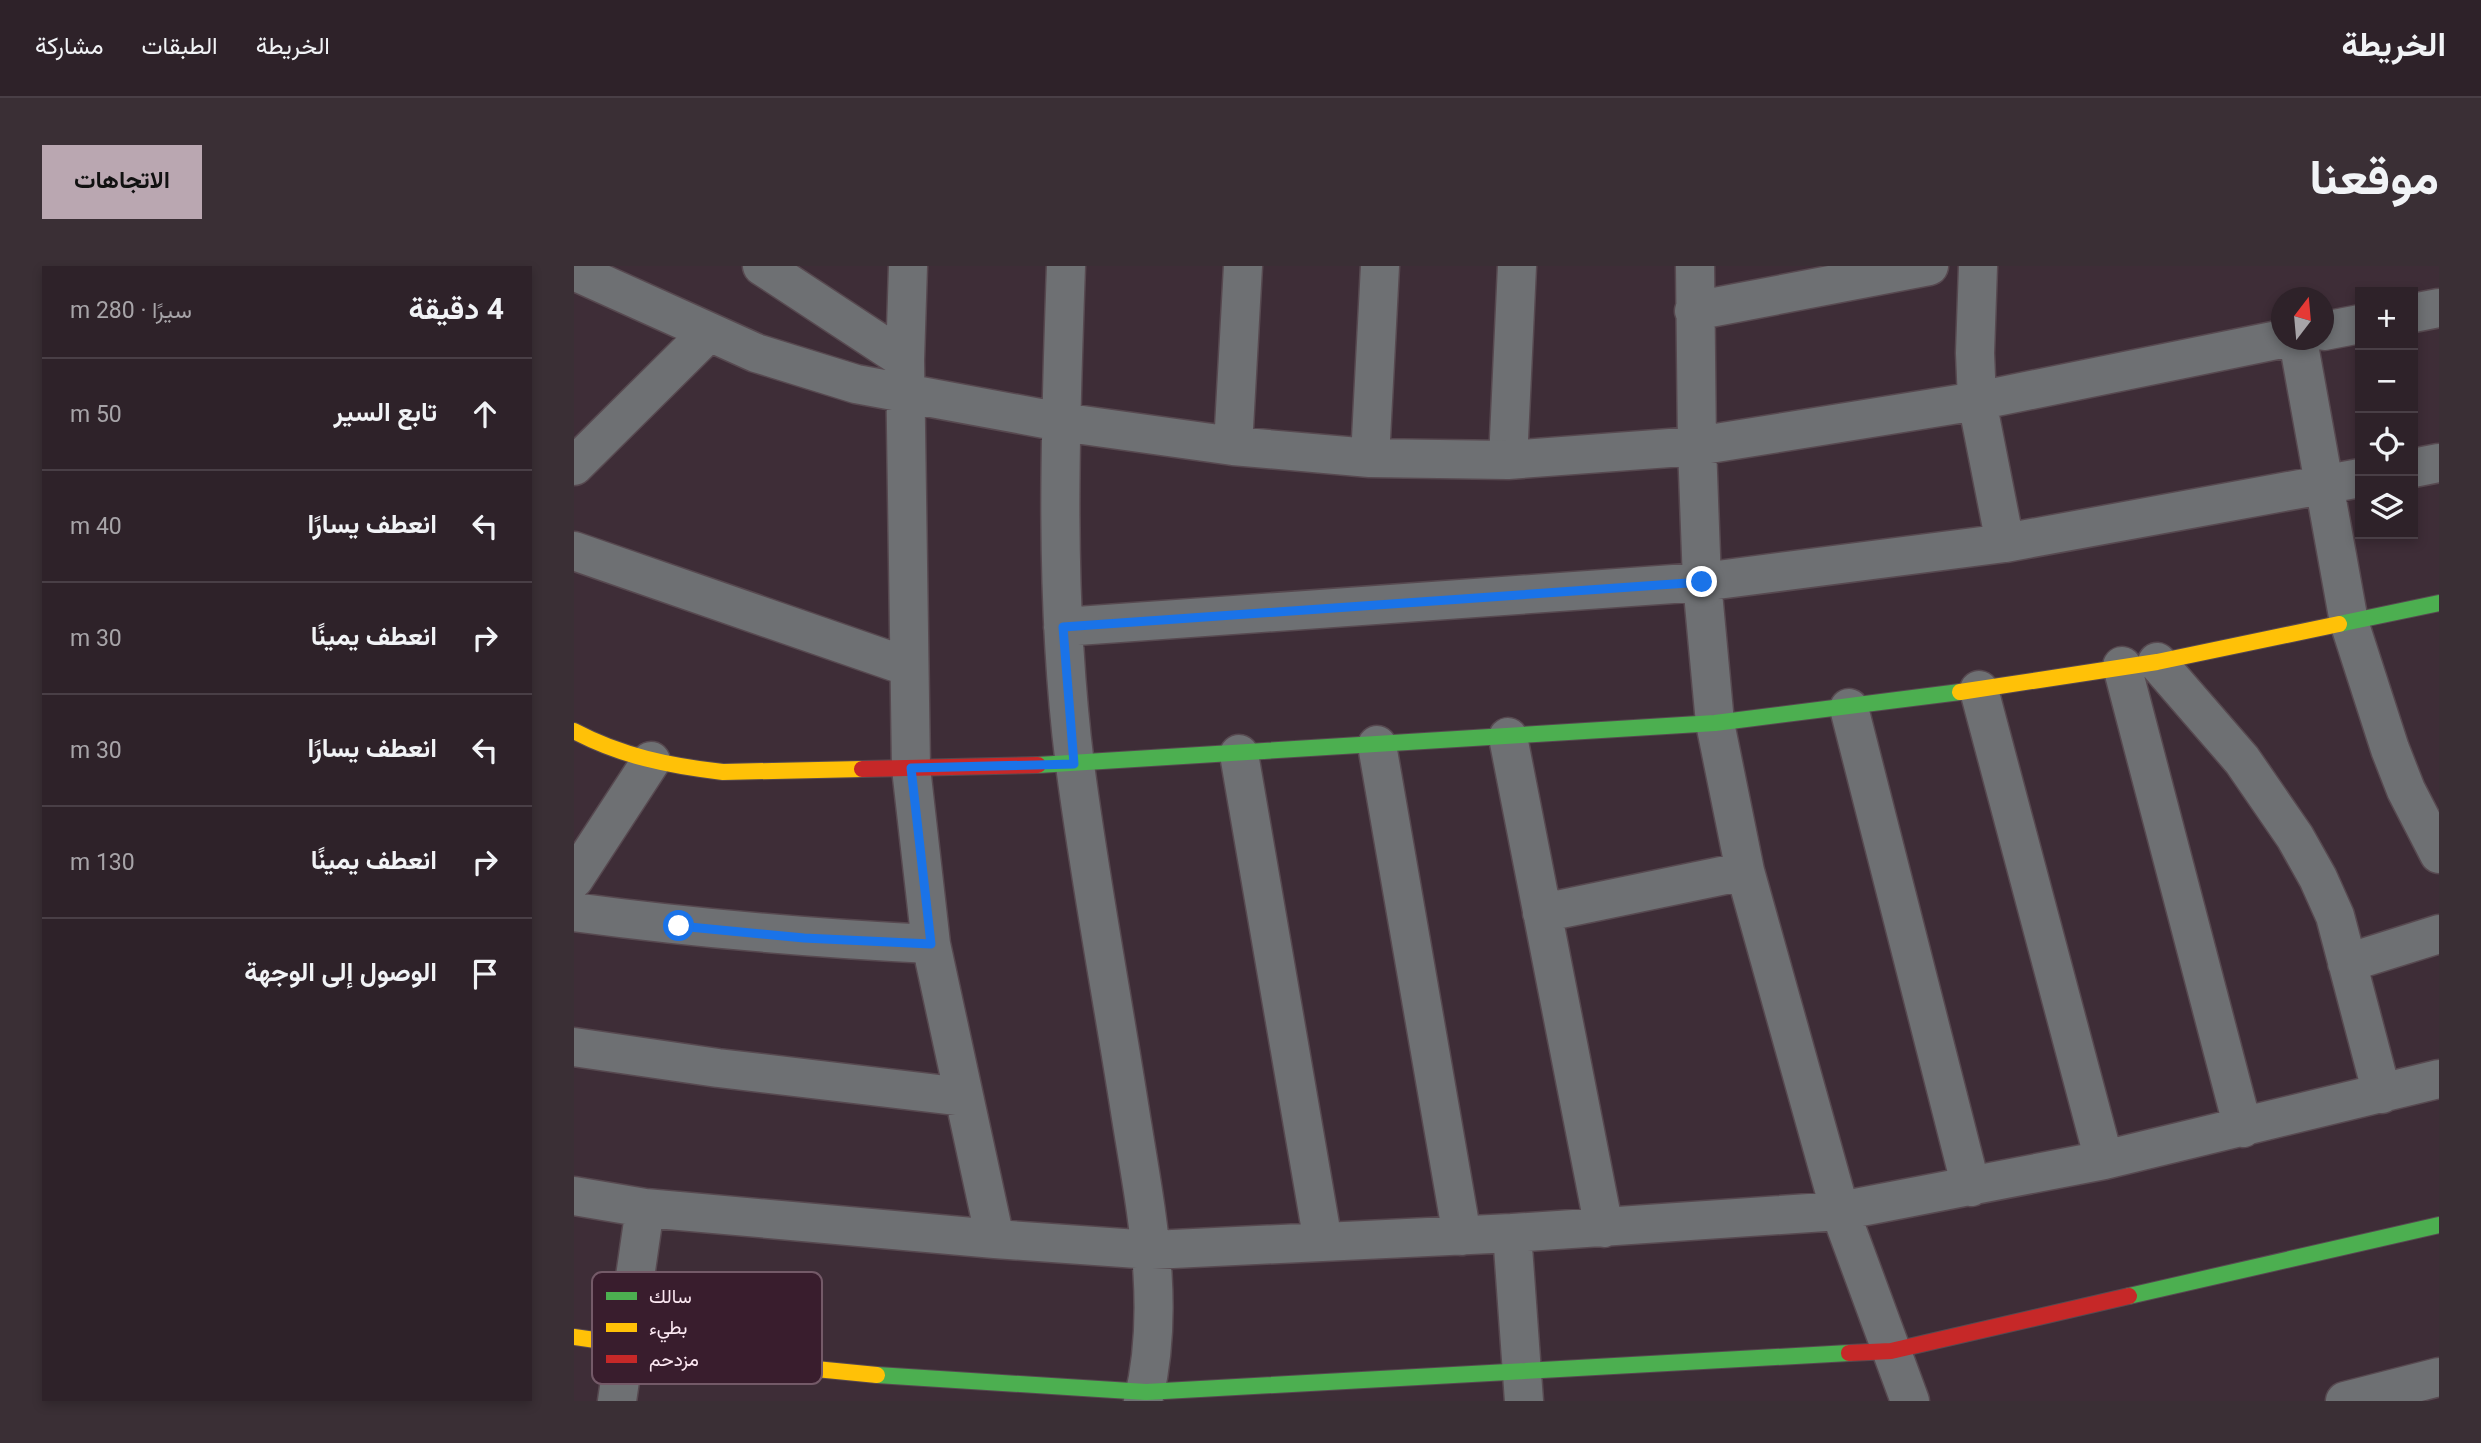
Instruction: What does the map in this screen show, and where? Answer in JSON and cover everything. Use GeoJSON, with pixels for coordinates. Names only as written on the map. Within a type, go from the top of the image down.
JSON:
{"type":"FeatureCollection","features":[{"type":"Feature","properties":{"kind":"street"},"geometry":{"type":"LineString","coordinates":[[762,266],[906,377]]}},
{"type":"Feature","properties":{"kind":"street"},"geometry":{"type":"LineString","coordinates":[[908,266],[906,377],[911,768],[931,944],[995,1239]]}},
{"type":"Feature","properties":{"kind":"street"},"geometry":{"type":"LineString","coordinates":[[1066,266],[1061,422],[1063,627],[1074,764],[1152,1250],[1153,1310],[1144,1396]]}},
{"type":"Feature","properties":{"kind":"street"},"geometry":{"type":"LineString","coordinates":[[1233,446],[1244,266]]}},
{"type":"Feature","properties":{"kind":"street"},"geometry":{"type":"LineString","coordinates":[[1370,458],[1380,266]]}},
{"type":"Feature","properties":{"kind":"street"},"geometry":{"type":"LineString","coordinates":[[1508,460],[1517,266]]}},
{"type":"Feature","properties":{"kind":"street"},"geometry":{"type":"LineString","coordinates":[[1695,266],[1702,582],[1715,723],[1745,871],[1840,1211],[1910,1401]]}},
{"type":"Feature","properties":{"kind":"street"},"geometry":{"type":"LineString","coordinates":[[1694,312],[1841,275],[1929,266]]}},
{"type":"Feature","properties":{"kind":"street"},"geometry":{"type":"LineString","coordinates":[[1978,266],[1975,353],[1977,401],[2004,543]]}},
{"type":"Feature","properties":{"kind":"street"},"geometry":{"type":"LineString","coordinates":[[574,271],[708,333],[805,370],[906,377],[1061,422],[1233,446],[1370,458],[1508,460],[1697,446],[1977,401],[2271,342]]}},
{"type":"Feature","properties":{"kind":"street"},"geometry":{"type":"LineString","coordinates":[[2418,312],[2439,308]]}},
{"type":"Feature","properties":{"kind":"street"},"geometry":{"type":"LineString","coordinates":[[2334,329],[2355,325]]}},
{"type":"Feature","properties":{"kind":"street"},"geometry":{"type":"LineString","coordinates":[[574,467],[708,333]]}},
{"type":"Feature","properties":{"kind":"street"},"geometry":{"type":"LineString","coordinates":[[2301,350],[2342,481],[2349,622],[2390,749],[2406,790],[2439,854]]}},
{"type":"Feature","properties":{"kind":"street"},"geometry":{"type":"LineString","coordinates":[[2418,467],[2439,463]]}},
{"type":"Feature","properties":{"kind":"street"},"geometry":{"type":"LineString","coordinates":[[1063,627],[1702,582],[2004,543],[2342,481]]}},
{"type":"Feature","properties":{"kind":"street"},"geometry":{"type":"LineString","coordinates":[[574,551],[909,667]]}},
{"type":"Feature","properties":{"kind":"street"},"geometry":{"type":"LineString","coordinates":[[574,731],[616,750],[651,761],[687,769],[723,772],[1074,764],[1715,723],[1979,690],[2139,664],[2439,603]]}},
{"type":"Feature","properties":{"kind":"street"},"geometry":{"type":"LineString","coordinates":[[2139,664],[2242,760],[2295,837],[2335,916],[2382,1094]]}},
{"type":"Feature","properties":{"kind":"street"},"geometry":{"type":"LineString","coordinates":[[2139,664],[2243,1128]]}},
{"type":"Feature","properties":{"kind":"street"},"geometry":{"type":"LineString","coordinates":[[1979,690],[2104,1160]]}},
{"type":"Feature","properties":{"kind":"street"},"geometry":{"type":"LineString","coordinates":[[1849,708],[1970,1187]]}},
{"type":"Feature","properties":{"kind":"street"},"geometry":{"type":"LineString","coordinates":[[1508,737],[1604,1228]]}},
{"type":"Feature","properties":{"kind":"street"},"geometry":{"type":"LineString","coordinates":[[1377,745],[1462,1236]]}},
{"type":"Feature","properties":{"kind":"street"},"geometry":{"type":"LineString","coordinates":[[1239,754],[1323,1242]]}},
{"type":"Feature","properties":{"kind":"street"},"geometry":{"type":"LineString","coordinates":[[574,879],[651,761]]}},
{"type":"Feature","properties":{"kind":"street"},"geometry":{"type":"LineString","coordinates":[[1542,913],[1745,871]]}},
{"type":"Feature","properties":{"kind":"street"},"geometry":{"type":"LineString","coordinates":[[574,912],[791,937],[931,944]]}},
{"type":"Feature","properties":{"kind":"street"},"geometry":{"type":"LineString","coordinates":[[2347,963],[2439,934]]}},
{"type":"Feature","properties":{"kind":"street"},"geometry":{"type":"LineString","coordinates":[[574,1047],[718,1068],[964,1097]]}},
{"type":"Feature","properties":{"kind":"street"},"geometry":{"type":"LineString","coordinates":[[574,1196],[645,1208],[1152,1250],[1604,1228],[1840,1211],[2104,1160],[2439,1079]]}},
{"type":"Feature","properties":{"kind":"street"},"geometry":{"type":"LineString","coordinates":[[636,1272],[645,1208]]}},
{"type":"Feature","properties":{"kind":"street"},"geometry":{"type":"LineString","coordinates":[[822,1370],[1144,1396],[1523,1387],[1891,1351],[2439,1225]]}},
{"type":"Feature","properties":{"kind":"street"},"geometry":{"type":"LineString","coordinates":[[1512,1233],[1523,1387]]}},
{"type":"Feature","properties":{"kind":"street"},"geometry":{"type":"LineString","coordinates":[[574,1337],[592,1340]]}},
{"type":"Feature","properties":{"kind":"street"},"geometry":{"type":"LineString","coordinates":[[2345,1401],[2439,1377]]}},
{"type":"Feature","properties":{"kind":"traffic: fast"},"geometry":{"type":"LineString","coordinates":[[2339,624],[2439,603]]}},
{"type":"Feature","properties":{"kind":"traffic: fast"},"geometry":{"type":"LineString","coordinates":[[1038,765],[1715,723],[1960,692]]}},
{"type":"Feature","properties":{"kind":"traffic: fast"},"geometry":{"type":"LineString","coordinates":[[2129,1296],[2439,1225]]}},
{"type":"Feature","properties":{"kind":"traffic: fast"},"geometry":{"type":"LineString","coordinates":[[877,1375],[1146,1392],[1849,1353]]}},
{"type":"Feature","properties":{"kind":"traffic: slow"},"geometry":{"type":"LineString","coordinates":[[1960,692],[2157,662],[2339,624]]}},
{"type":"Feature","properties":{"kind":"traffic: slow"},"geometry":{"type":"LineString","coordinates":[[574,731],[628,753],[703,770],[723,772],[862,769]]}},
{"type":"Feature","properties":{"kind":"traffic: slow"},"geometry":{"type":"LineString","coordinates":[[574,1337],[592,1340]]}},
{"type":"Feature","properties":{"kind":"traffic: slow"},"geometry":{"type":"LineString","coordinates":[[822,1370],[877,1375]]}},
{"type":"Feature","properties":{"kind":"traffic: jam"},"geometry":{"type":"LineString","coordinates":[[862,769],[1038,765]]}},
{"type":"Feature","properties":{"kind":"traffic: jam"},"geometry":{"type":"LineString","coordinates":[[1849,1353],[1891,1351],[2129,1296]]}},
{"type":"Feature","properties":{"kind":"route"},"geometry":{"type":"LineString","coordinates":[[679,926],[804,938],[931,944],[911,768],[1074,764],[1063,627],[1702,582]]}}]}
